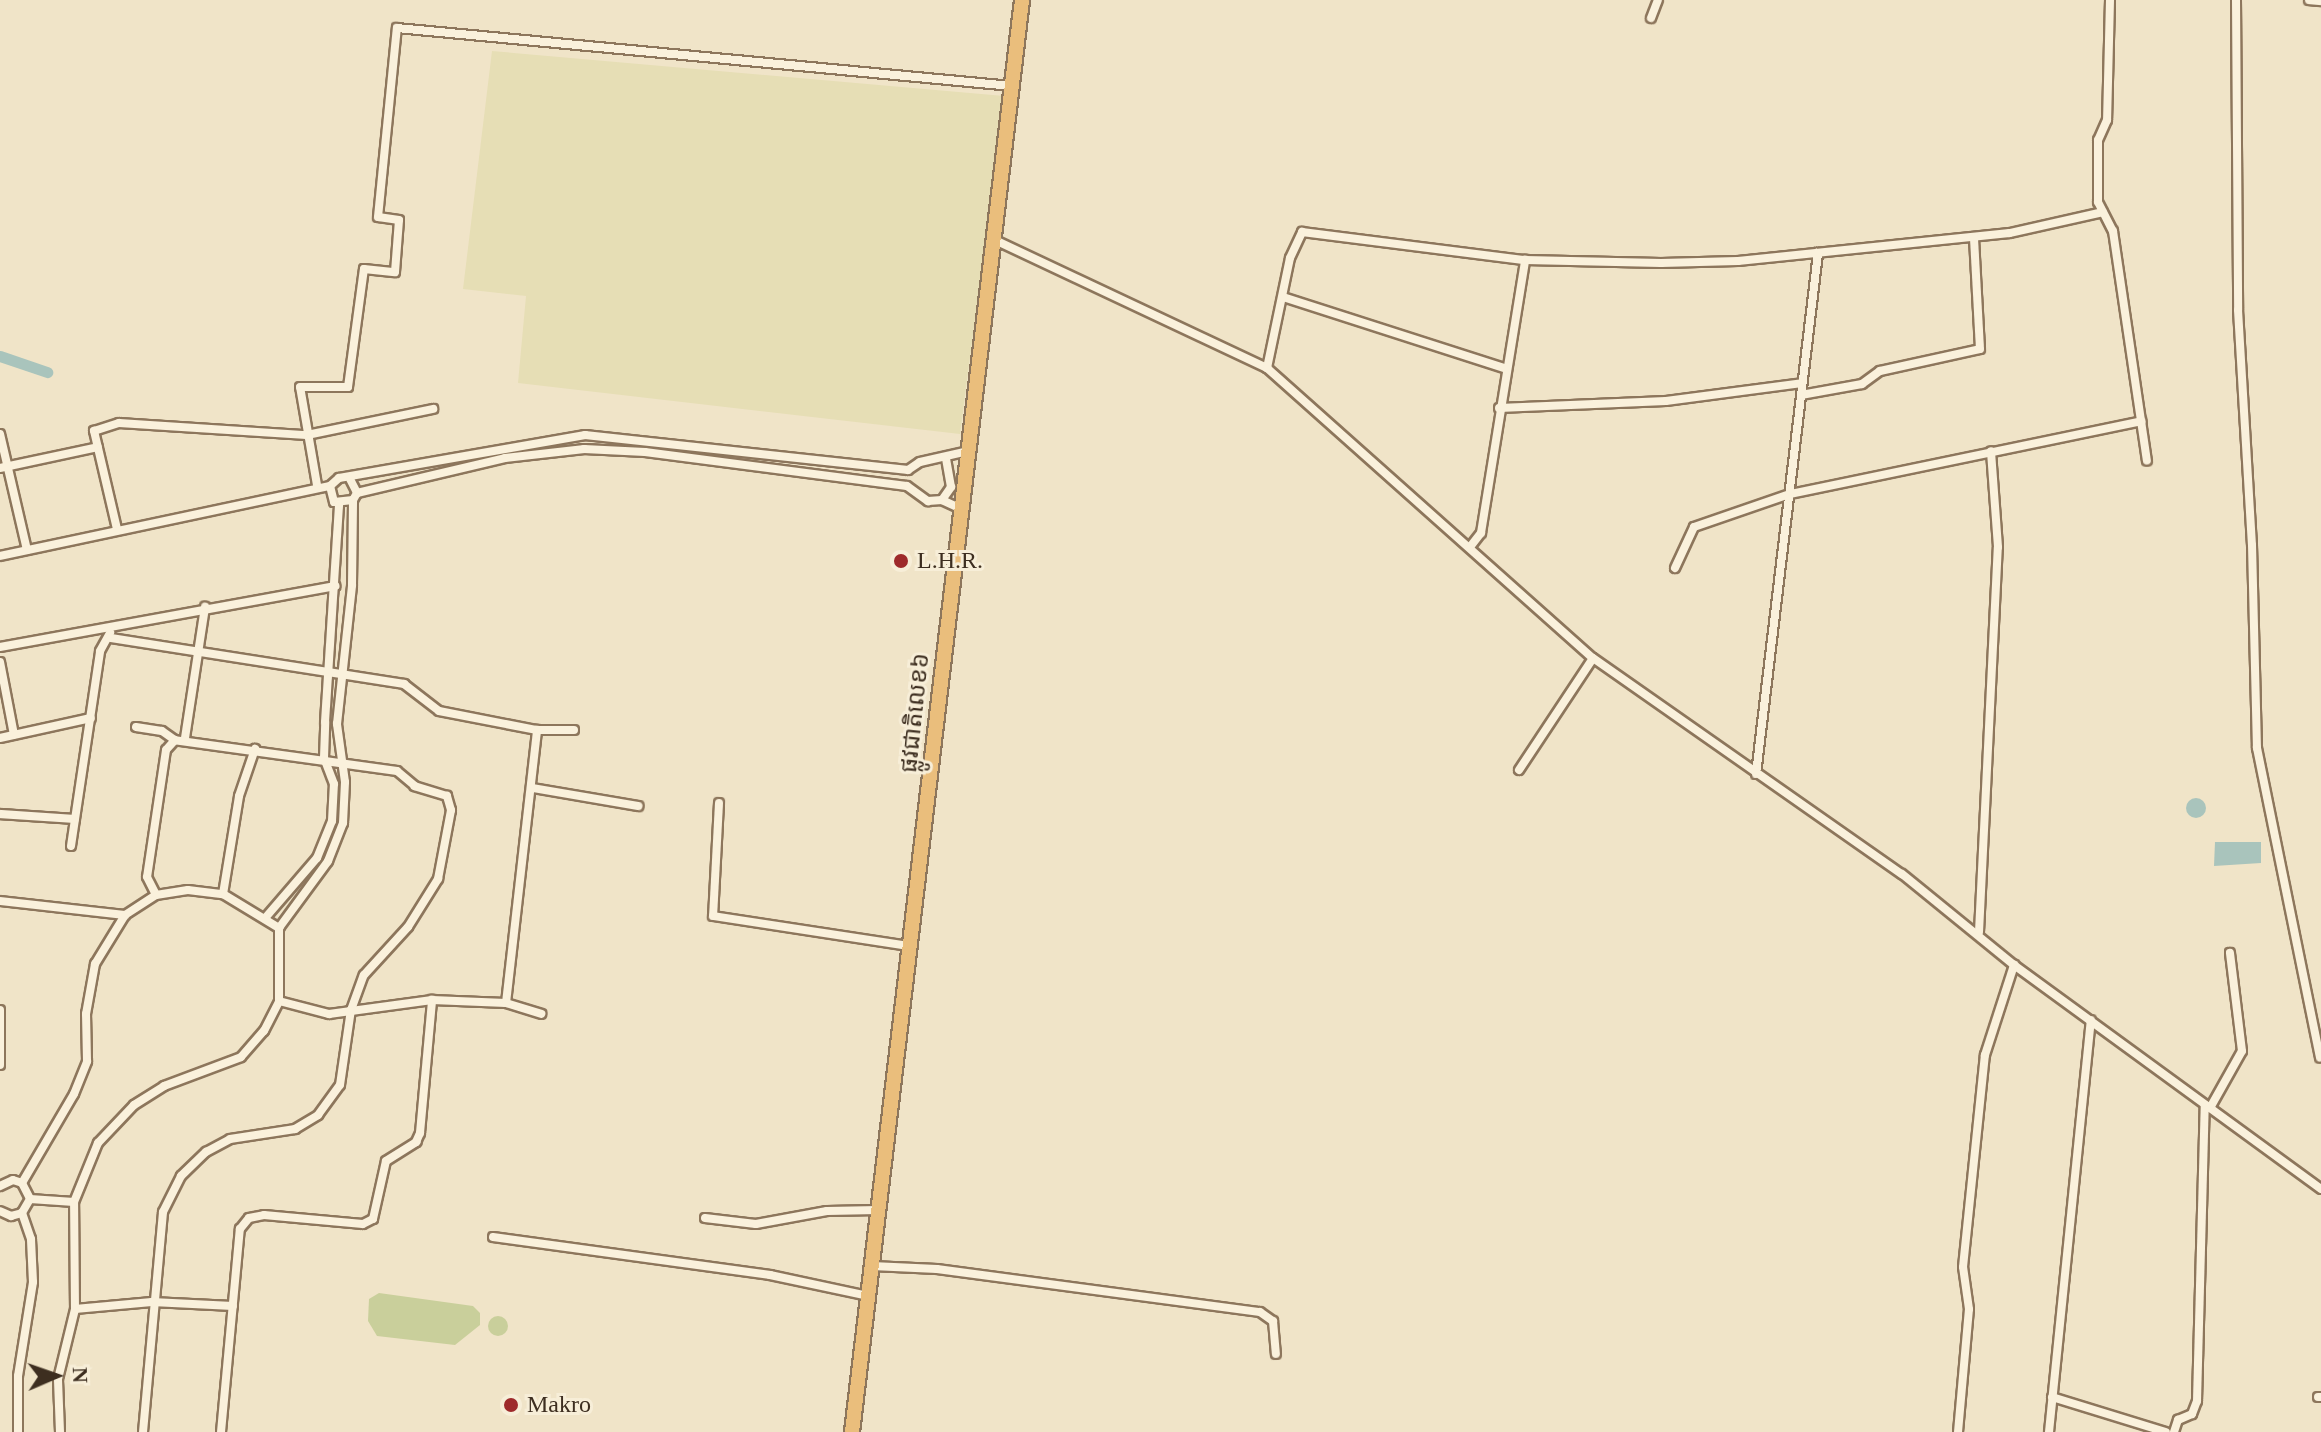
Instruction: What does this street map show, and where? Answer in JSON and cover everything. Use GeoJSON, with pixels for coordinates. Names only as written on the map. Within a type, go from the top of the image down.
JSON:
{"type":"FeatureCollection","features":[{"type":"Feature","properties":{"kind":"highway","name":"ផ្លូវជាតិលេខ៦"},"geometry":{"type":"LineString","coordinates":[[852,1432],[1022,0]]}},
{"type":"Feature","properties":{"kind":"street"},"geometry":{"type":"LineString","coordinates":[[1651,18],[1658,0]]}},
{"type":"Feature","properties":{"kind":"street"},"geometry":{"type":"LineString","coordinates":[[2110,0],[2107,120],[2098,140],[2098,202],[2113,231],[2147,460]]}},
{"type":"Feature","properties":{"kind":"street"},"geometry":{"type":"LineString","coordinates":[[2236,0],[2238,310],[2257,748],[2320,1058]]}},
{"type":"Feature","properties":{"kind":"street"},"geometry":{"type":"LineString","coordinates":[[2309,0],[2321,1]]}},
{"type":"Feature","properties":{"kind":"street"},"geometry":{"type":"LineString","coordinates":[[317,485],[300,387],[348,387],[364,269],[395,272],[399,220],[378,217],[397,28],[1012,86]]}},
{"type":"Feature","properties":{"kind":"street"},"geometry":{"type":"LineString","coordinates":[[1267,368],[1296,236],[1302,232],[1525,260],[1661,263],[1818,253],[1974,237],[2103,212]]}},
{"type":"Feature","properties":{"kind":"street"},"geometry":{"type":"LineString","coordinates":[[1801,395],[1862,384],[1880,371],[1980,349],[1974,237]]}},
{"type":"Feature","properties":{"kind":"street"},"geometry":{"type":"LineString","coordinates":[[995,240],[1267,368],[1593,658],[1979,932],[2014,965],[2321,1189]]}},
{"type":"Feature","properties":{"kind":"street"},"geometry":{"type":"LineString","coordinates":[[1756,774],[1818,253]]}},
{"type":"Feature","properties":{"kind":"street"},"geometry":{"type":"LineString","coordinates":[[1470,547],[1481,533],[1525,260]]}},
{"type":"Feature","properties":{"kind":"street"},"geometry":{"type":"LineString","coordinates":[[1283,297],[1507,369]]}},
{"type":"Feature","properties":{"kind":"street"},"geometry":{"type":"LineString","coordinates":[[1499,408],[1651,402],[1802,383]]}},
{"type":"Feature","properties":{"kind":"street"},"geometry":{"type":"LineString","coordinates":[[117,529],[94,431],[119,423],[307,435],[433,409]]}},
{"type":"Feature","properties":{"kind":"street"},"geometry":{"type":"LineString","coordinates":[[1675,568],[1694,527],[1790,494],[2141,421]]}},
{"type":"Feature","properties":{"kind":"street"},"geometry":{"type":"LineString","coordinates":[[0,434],[4,467],[27,550]]}},
{"type":"Feature","properties":{"kind":"street"},"geometry":{"type":"LineString","coordinates":[[0,556],[317,485],[330,486],[339,478],[350,479],[500,446],[585,435],[908,470],[920,462],[946,459],[969,450]]}},
{"type":"Feature","properties":{"kind":"street"},"geometry":{"type":"LineString","coordinates":[[584,449],[585,435]]}},
{"type":"Feature","properties":{"kind":"street"},"geometry":{"type":"LineString","coordinates":[[4,467],[98,447]]}},
{"type":"Feature","properties":{"kind":"street"},"geometry":{"type":"LineString","coordinates":[[339,504],[355,496],[505,458],[584,449],[883,482],[907,486],[928,501],[942,500],[961,509]]}},
{"type":"Feature","properties":{"kind":"street"},"geometry":{"type":"LineString","coordinates":[[1979,932],[1998,547],[1991,451]]}},
{"type":"Feature","properties":{"kind":"street"},"geometry":{"type":"LineString","coordinates":[[942,500],[951,487],[946,459]]}},
{"type":"Feature","properties":{"kind":"street"},"geometry":{"type":"LineString","coordinates":[[60,1432],[58,1379],[75,1309],[74,1202],[98,1143],[134,1105],[164,1086],[241,1057],[264,1031],[279,1001],[279,928],[328,861],[343,823],[345,782],[339,761],[355,496],[350,479]]}},
{"type":"Feature","properties":{"kind":"street"},"geometry":{"type":"LineString","coordinates":[[330,486],[331,497],[339,504]]}},
{"type":"Feature","properties":{"kind":"street"},"geometry":{"type":"LineString","coordinates":[[266,917],[317,858],[332,821],[334,784],[324,758],[326,672],[336,586],[339,504]]}},
{"type":"Feature","properties":{"kind":"street"},"geometry":{"type":"LineString","coordinates":[[0,647],[109,623],[336,586]]}},
{"type":"Feature","properties":{"kind":"street"},"geometry":{"type":"LineString","coordinates":[[156,895],[147,877],[166,750],[180,739],[205,607]]}},
{"type":"Feature","properties":{"kind":"street"},"geometry":{"type":"LineString","coordinates":[[71,846],[100,651],[111,638],[109,623]]}},
{"type":"Feature","properties":{"kind":"street"},"geometry":{"type":"LineString","coordinates":[[111,638],[197,654],[404,684],[439,711],[537,730],[574,730]]}},
{"type":"Feature","properties":{"kind":"street"},"geometry":{"type":"LineString","coordinates":[[1519,770],[1593,658]]}},
{"type":"Feature","properties":{"kind":"street"},"geometry":{"type":"LineString","coordinates":[[0,662],[14,735]]}},
{"type":"Feature","properties":{"kind":"street"},"geometry":{"type":"LineString","coordinates":[[0,738],[91,718]]}},
{"type":"Feature","properties":{"kind":"street"},"geometry":{"type":"LineString","coordinates":[[136,727],[162,731],[180,739],[397,771],[415,786],[447,796],[451,810],[438,879],[408,927],[364,975],[351,1010],[340,1085],[318,1115],[295,1129],[230,1139],[206,1152],[181,1176],[163,1212],[152,1302],[143,1432]]}},
{"type":"Feature","properties":{"kind":"street"},"geometry":{"type":"LineString","coordinates":[[506,1003],[533,788],[537,730]]}},
{"type":"Feature","properties":{"kind":"street"},"geometry":{"type":"LineString","coordinates":[[223,894],[239,796],[255,749]]}},
{"type":"Feature","properties":{"kind":"street"},"geometry":{"type":"LineString","coordinates":[[533,788],[638,806]]}},
{"type":"Feature","properties":{"kind":"street"},"geometry":{"type":"LineString","coordinates":[[719,803],[713,916],[910,946]]}},
{"type":"Feature","properties":{"kind":"street"},"geometry":{"type":"LineString","coordinates":[[0,814],[75,819]]}},
{"type":"Feature","properties":{"kind":"street"},"geometry":{"type":"LineString","coordinates":[[22,1183],[74,1094],[87,1061],[86,1014],[95,964],[125,915],[156,895],[188,890],[223,894],[266,917],[279,928]]}},
{"type":"Feature","properties":{"kind":"street"},"geometry":{"type":"LineString","coordinates":[[0,901],[125,915]]}},
{"type":"Feature","properties":{"kind":"street"},"geometry":{"type":"LineString","coordinates":[[2174,1432],[2178,1420],[2192,1414],[2197,1401],[2208,1106],[2242,1051],[2230,953]]}},
{"type":"Feature","properties":{"kind":"street"},"geometry":{"type":"LineString","coordinates":[[1958,1432],[1969,1309],[1963,1267],[1985,1055],[2014,965]]}},
{"type":"Feature","properties":{"kind":"street"},"geometry":{"type":"LineString","coordinates":[[279,1001],[329,1014],[432,1000],[506,1003],[541,1014]]}},
{"type":"Feature","properties":{"kind":"street"},"geometry":{"type":"LineString","coordinates":[[221,1432],[240,1229],[249,1218],[264,1215],[363,1224],[378,1212],[386,1161],[416,1142],[420,1133],[432,1000]]}},
{"type":"Feature","properties":{"kind":"street"},"geometry":{"type":"LineString","coordinates":[[0,1010],[0,1065]]}},
{"type":"Feature","properties":{"kind":"street"},"geometry":{"type":"LineString","coordinates":[[2049,1432],[2091,1020]]}},
{"type":"Feature","properties":{"kind":"street"},"geometry":{"type":"LineString","coordinates":[[1,1181],[22,1183]]}},
{"type":"Feature","properties":{"kind":"street"},"geometry":{"type":"LineString","coordinates":[[22,1183],[30,1199]]}},
{"type":"Feature","properties":{"kind":"street"},"geometry":{"type":"LineString","coordinates":[[30,1199],[74,1202]]}},
{"type":"Feature","properties":{"kind":"street"},"geometry":{"type":"LineString","coordinates":[[18,1432],[18,1376],[33,1282],[31,1239],[22,1213],[30,1199]]}},
{"type":"Feature","properties":{"kind":"street"},"geometry":{"type":"LineString","coordinates":[[705,1218],[756,1224],[827,1211],[879,1210]]}},
{"type":"Feature","properties":{"kind":"street"},"geometry":{"type":"LineString","coordinates":[[0,1211],[22,1213]]}},
{"type":"Feature","properties":{"kind":"street"},"geometry":{"type":"LineString","coordinates":[[493,1237],[770,1275],[868,1296]]}},
{"type":"Feature","properties":{"kind":"street"},"geometry":{"type":"LineString","coordinates":[[872,1266],[937,1269],[1260,1312],[1273,1321],[1276,1354]]}},
{"type":"Feature","properties":{"kind":"street"},"geometry":{"type":"LineString","coordinates":[[75,1309],[152,1302],[233,1306]]}},
{"type":"Feature","properties":{"kind":"street"},"geometry":{"type":"LineString","coordinates":[[2052,1397],[2166,1432]]}},
{"type":"Feature","properties":{"kind":"shaded area"},"geometry":{"type":"Polygon","coordinates":[[[492,51],[1004,96],[960,434],[518,383],[526,296],[463,289],[492,51]]]}},
{"type":"Feature","properties":{"kind":"green space"},"geometry":{"type":"Polygon","coordinates":[[[379,1293],[473,1306],[480,1313],[480,1325],[455,1345],[377,1336],[368,1321],[369,1299],[379,1293]]]}},
{"type":"Feature","properties":{"kind":"green space"},"geometry":{"type":"Polygon","coordinates":[[[498,1316],[505,1319],[508,1326],[505,1333],[498,1336],[491,1333],[488,1326],[491,1319],[498,1316]]]}},
{"type":"Feature","properties":{"kind":"water"},"geometry":{"type":"Polygon","coordinates":[[[2192,798],[2200,798],[2206,808],[2200,818],[2192,818],[2186,812],[2186,804],[2192,798]]]}},
{"type":"Feature","properties":{"kind":"water"},"geometry":{"type":"Polygon","coordinates":[[[2215,842],[2261,842],[2261,863],[2214,866],[2215,842]]]}},
{"type":"Feature","properties":{"kind":"waterway"},"geometry":{"type":"LineString","coordinates":[[0,356],[47,372]]}},
{"type":"Feature","properties":{"kind":"place","name":"L.H.R."},"geometry":{"type":"Point","coordinates":[901,561]}},
{"type":"Feature","properties":{"kind":"place","name":"Makro"},"geometry":{"type":"Point","coordinates":[511,1405]}}]}
